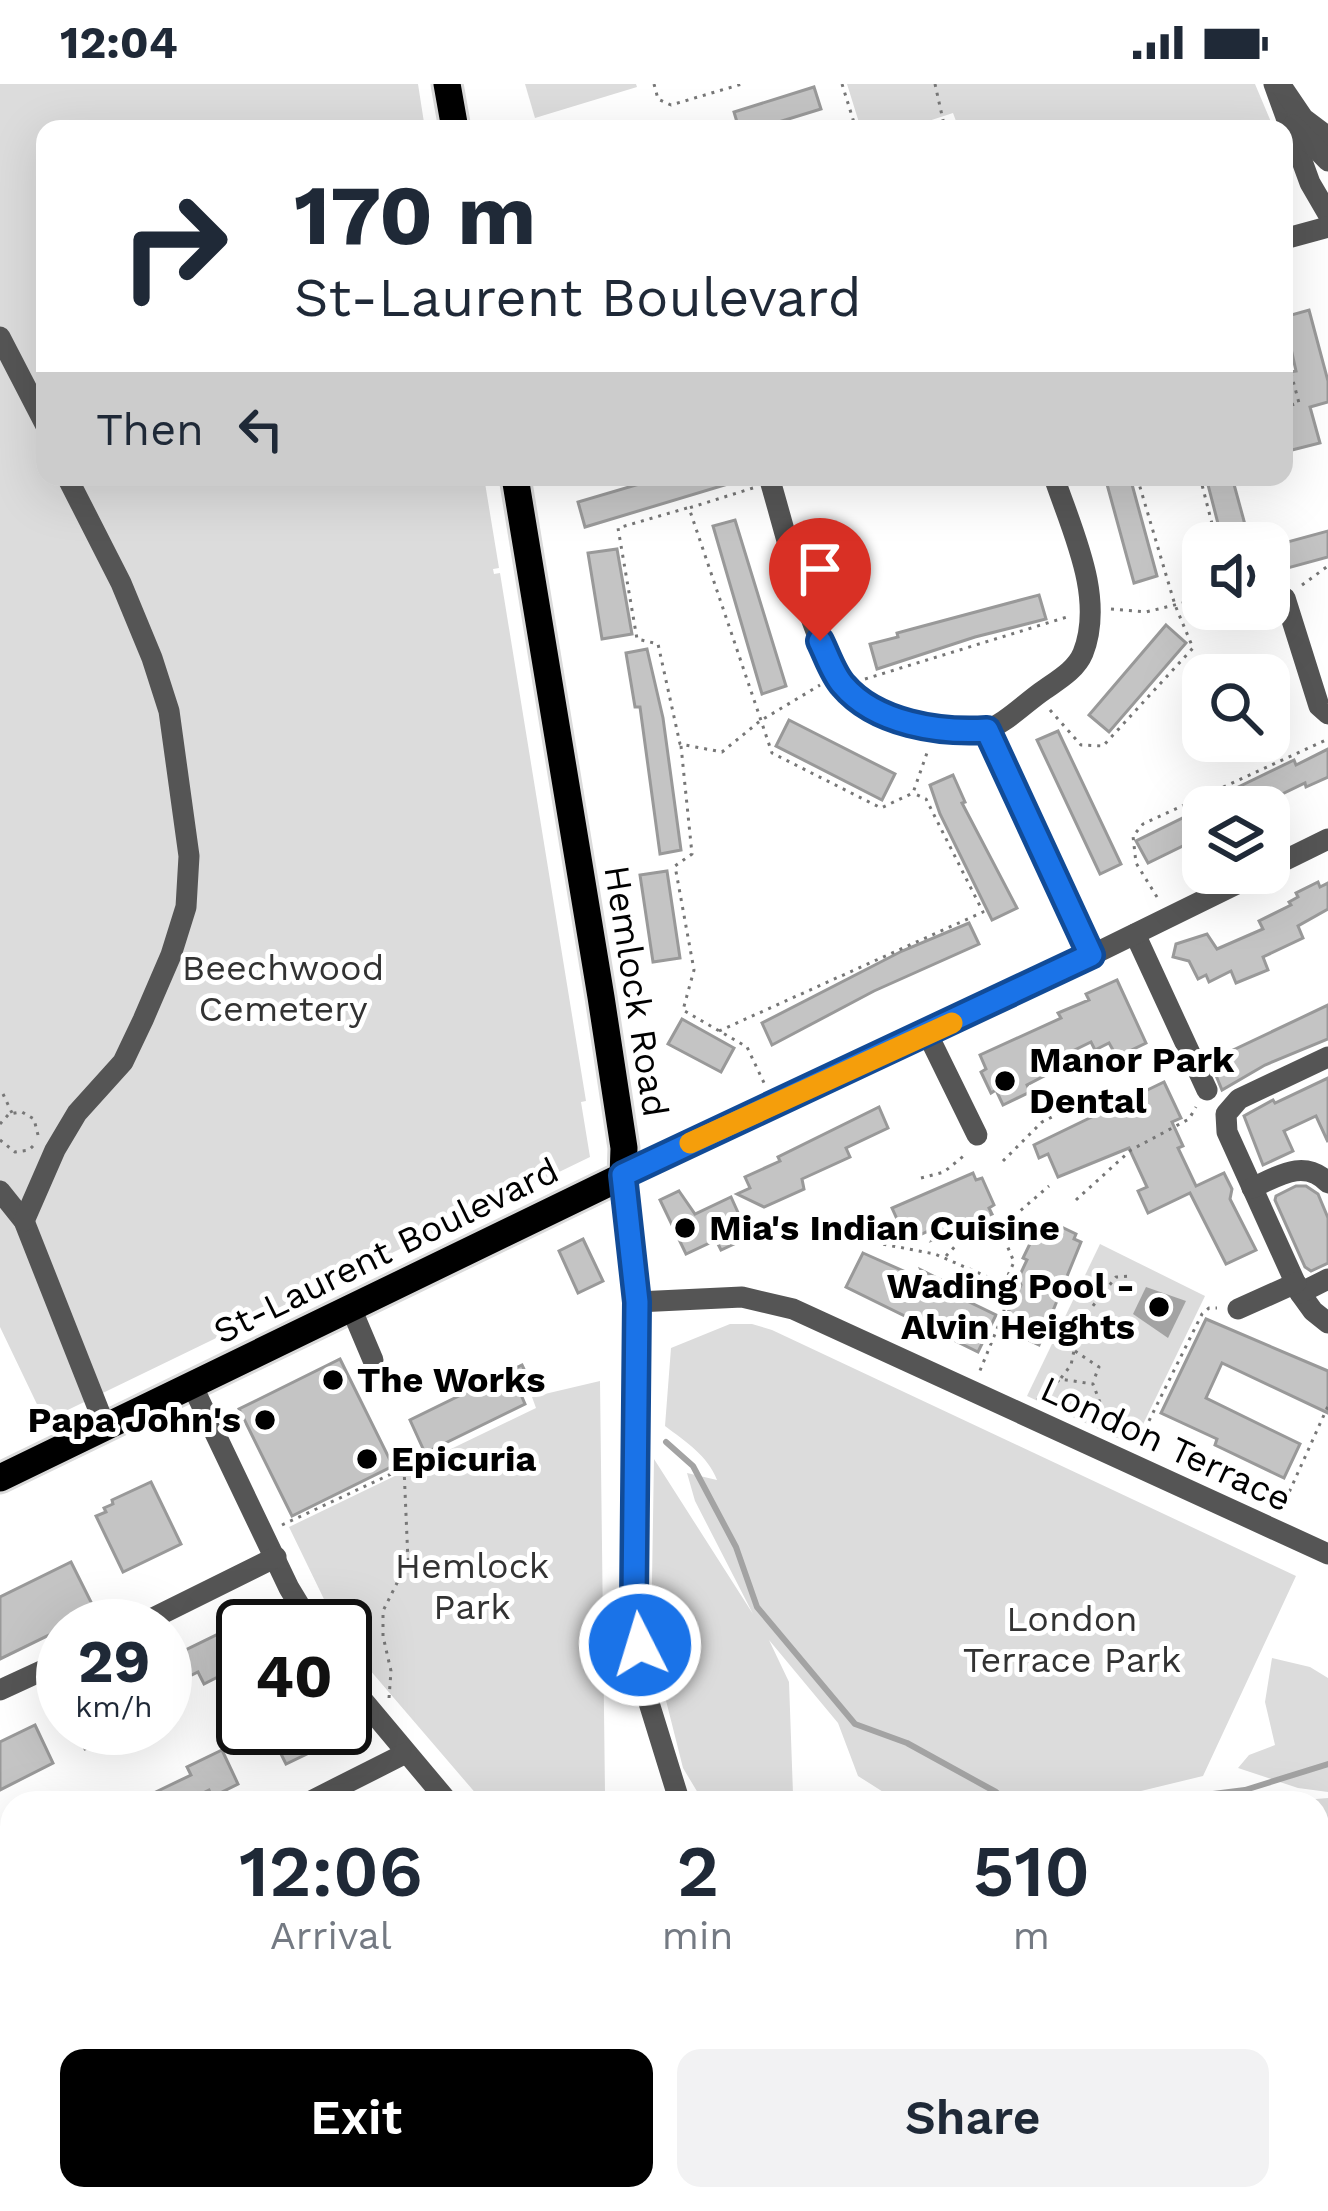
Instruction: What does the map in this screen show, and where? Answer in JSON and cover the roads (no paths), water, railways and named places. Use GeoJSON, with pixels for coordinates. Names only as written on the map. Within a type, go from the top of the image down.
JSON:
{"type":"FeatureCollection","features":[{"type":"Feature","properties":{"kind":"main road"},"geometry":{"type":"LineString","coordinates":[[447,84],[453,120]]}},
{"type":"Feature","properties":{"kind":"main road","name":"Hemlock Road"},"geometry":{"type":"LineString","coordinates":[[516,486],[610,1049],[624,1148],[623,1175]]}},
{"type":"Feature","properties":{"kind":"main road","name":"St-Laurent Boulevard"},"geometry":{"type":"LineString","coordinates":[[0,1478],[34,1451],[105,1426],[623,1175]]}},
{"type":"Feature","properties":{"kind":"street"},"geometry":{"type":"LineString","coordinates":[[1277,84],[1286,120]]}},
{"type":"Feature","properties":{"kind":"street"},"geometry":{"type":"LineString","coordinates":[[1277,84],[1303,118],[1328,137]]}},
{"type":"Feature","properties":{"kind":"street"},"geometry":{"type":"LineString","coordinates":[[1285,116],[1289,120]]}},
{"type":"Feature","properties":{"kind":"street"},"geometry":{"type":"LineString","coordinates":[[1293,124],[1328,161]]}},
{"type":"Feature","properties":{"kind":"street"},"geometry":{"type":"LineString","coordinates":[[1293,137],[1328,214]]}},
{"type":"Feature","properties":{"kind":"street"},"geometry":{"type":"LineString","coordinates":[[1293,236],[1328,226]]}},
{"type":"Feature","properties":{"kind":"street"},"geometry":{"type":"LineString","coordinates":[[0,337],[36,407]]}},
{"type":"Feature","properties":{"kind":"street"},"geometry":{"type":"LineString","coordinates":[[24,1221],[66,1132],[123,1062],[172,955],[186,907],[189,856],[169,711],[121,583],[72,486]]}},
{"type":"Feature","properties":{"kind":"street"},"geometry":{"type":"LineString","coordinates":[[772,486],[820,641],[840,680],[878,712],[935,730],[987,730],[1081,659],[1090,607],[1057,486]]}},
{"type":"Feature","properties":{"kind":"street"},"geometry":{"type":"LineString","coordinates":[[1290,614],[1319,706],[1328,714]]}},
{"type":"Feature","properties":{"kind":"street"},"geometry":{"type":"LineString","coordinates":[[987,730],[1091,955]]}},
{"type":"Feature","properties":{"kind":"street"},"geometry":{"type":"LineString","coordinates":[[1290,858],[1328,839]]}},
{"type":"Feature","properties":{"kind":"street","name":"St-Laurent Boulevard"},"geometry":{"type":"LineString","coordinates":[[623,1175],[928,1035],[1217,894]]}},
{"type":"Feature","properties":{"kind":"street"},"geometry":{"type":"LineString","coordinates":[[1136,934],[1207,1090]]}},
{"type":"Feature","properties":{"kind":"street"},"geometry":{"type":"LineString","coordinates":[[928,1035],[973,1143]]}},
{"type":"Feature","properties":{"kind":"street"},"geometry":{"type":"LineString","coordinates":[[1328,1058],[1239,1099],[1226,1114],[1227,1132],[1298,1288],[1312,1311],[1328,1323]]}},
{"type":"Feature","properties":{"kind":"street"},"geometry":{"type":"LineString","coordinates":[[1252,1188],[1301,1168],[1320,1174],[1328,1183]]}},
{"type":"Feature","properties":{"kind":"street","name":"Hemlock Road"},"geometry":{"type":"LineString","coordinates":[[623,1175],[637,1302],[634,1600],[644,1690],[676,1791]]}},
{"type":"Feature","properties":{"kind":"street"},"geometry":{"type":"LineString","coordinates":[[0,1191],[24,1221],[105,1426]]}},
{"type":"Feature","properties":{"kind":"street"},"geometry":{"type":"LineString","coordinates":[[1238,1309],[1328,1280]]}},
{"type":"Feature","properties":{"kind":"street","name":"London Terrace"},"geometry":{"type":"LineString","coordinates":[[637,1302],[765,1300],[793,1309],[1328,1554]]}},
{"type":"Feature","properties":{"kind":"street"},"geometry":{"type":"LineString","coordinates":[[351,1308],[374,1360]]}},
{"type":"Feature","properties":{"kind":"street"},"geometry":{"type":"LineString","coordinates":[[192,1385],[299,1599]]}},
{"type":"Feature","properties":{"kind":"street"},"geometry":{"type":"LineString","coordinates":[[191,1599],[276,1557]]}},
{"type":"Feature","properties":{"kind":"street"},"geometry":{"type":"LineString","coordinates":[[0,1690],[36,1673]]}},
{"type":"Feature","properties":{"kind":"street"},"geometry":{"type":"LineString","coordinates":[[372,1712],[439,1791]]}},
{"type":"Feature","properties":{"kind":"street"},"geometry":{"type":"LineString","coordinates":[[331,1791],[406,1753]]}},
{"type":"Feature","properties":{"kind":"waterway"},"geometry":{"type":"LineString","coordinates":[[666,1442],[693,1466],[736,1547],[757,1607],[855,1724],[907,1743],[994,1791]]}},
{"type":"Feature","properties":{"kind":"waterway"},"geometry":{"type":"LineString","coordinates":[[1237,1791],[1328,1764]]}},
{"type":"Feature","properties":{"kind":"place","name":"Manor Park Dental"},"geometry":{"type":"Point","coordinates":[1005,1081]}},
{"type":"Feature","properties":{"kind":"place","name":"Mia's Indian Cuisine"},"geometry":{"type":"Point","coordinates":[685,1228]}},
{"type":"Feature","properties":{"kind":"place","name":"Wading Pool - Alvin Heights"},"geometry":{"type":"Point","coordinates":[1159,1307]}},
{"type":"Feature","properties":{"kind":"place","name":"The Works"},"geometry":{"type":"Point","coordinates":[333,1380]}},
{"type":"Feature","properties":{"kind":"place","name":"Papa John's"},"geometry":{"type":"Point","coordinates":[265,1420]}},
{"type":"Feature","properties":{"kind":"place","name":"Epicuria"},"geometry":{"type":"Point","coordinates":[367,1459]}},
{"type":"Feature","properties":{"kind":"park label","name":"Beechwood Cemetery"},"geometry":{"type":"Point","coordinates":[283,988]}},
{"type":"Feature","properties":{"kind":"park label","name":"Hemlock Park"},"geometry":{"type":"Point","coordinates":[472,1586]}},
{"type":"Feature","properties":{"kind":"park label","name":"London Terrace Park"},"geometry":{"type":"Point","coordinates":[1072,1640]}}]}
